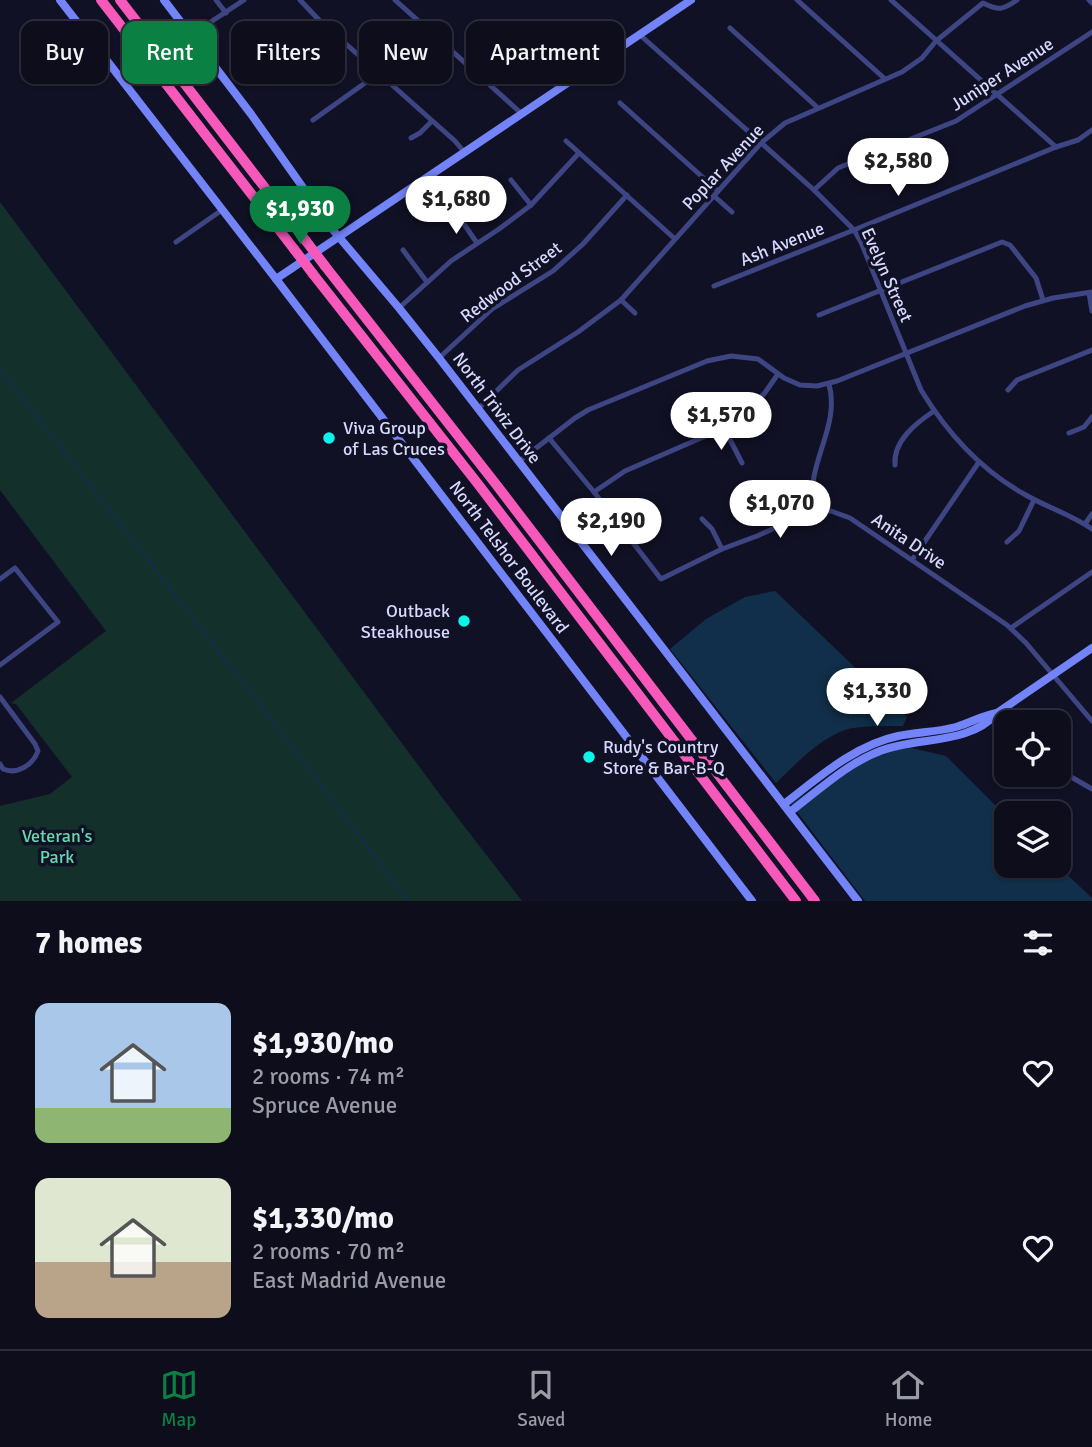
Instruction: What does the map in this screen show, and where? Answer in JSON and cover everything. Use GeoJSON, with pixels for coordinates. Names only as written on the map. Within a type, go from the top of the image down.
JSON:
{"type":"FeatureCollection","features":[{"type":"Feature","properties":{"kind":"highway"},"geometry":{"type":"LineString","coordinates":[[101,0],[478,484],[796,901]]}},
{"type":"Feature","properties":{"kind":"highway"},"geometry":{"type":"LineString","coordinates":[[120,0],[815,901]]}},
{"type":"Feature","properties":{"kind":"main road","name":"North Telshor Boulevard"},"geometry":{"type":"LineString","coordinates":[[60,0],[752,901]]}},
{"type":"Feature","properties":{"kind":"main road","name":"North Triviz Drive"},"geometry":{"type":"LineString","coordinates":[[164,0],[180,21]]}},
{"type":"Feature","properties":{"kind":"main road"},"geometry":{"type":"LineString","coordinates":[[276,279],[691,0]]}},
{"type":"Feature","properties":{"kind":"main road","name":"North Triviz Drive"},"geometry":{"type":"LineString","coordinates":[[217,69],[316,207],[439,358],[858,901]]}},
{"type":"Feature","properties":{"kind":"main road"},"geometry":{"type":"LineString","coordinates":[[1000,710],[1092,648]]}},
{"type":"Feature","properties":{"kind":"main road"},"geometry":{"type":"LineString","coordinates":[[787,808],[862,758],[902,743],[955,736],[974,729],[994,716]]}},
{"type":"Feature","properties":{"kind":"street"},"geometry":{"type":"LineString","coordinates":[[216,0],[226,13]]}},
{"type":"Feature","properties":{"kind":"street"},"geometry":{"type":"LineString","coordinates":[[213,21],[244,0]]}},
{"type":"Feature","properties":{"kind":"street"},"geometry":{"type":"LineString","coordinates":[[300,0],[322,21]]}},
{"type":"Feature","properties":{"kind":"street"},"geometry":{"type":"LineString","coordinates":[[395,0],[522,114]]}},
{"type":"Feature","properties":{"kind":"street"},"geometry":{"type":"LineString","coordinates":[[797,0],[884,79]]}},
{"type":"Feature","properties":{"kind":"street"},"geometry":{"type":"LineString","coordinates":[[891,0],[1056,147]]}},
{"type":"Feature","properties":{"kind":"street","name":"Poplar Avenue"},"geometry":{"type":"LineString","coordinates":[[478,409],[518,370],[578,332],[621,300],[761,143],[785,122],[902,72],[922,58],[936,41],[982,1],[994,8],[1005,8],[1017,0]]}},
{"type":"Feature","properties":{"kind":"street"},"geometry":{"type":"LineString","coordinates":[[730,28],[818,107]]}},
{"type":"Feature","properties":{"kind":"street","name":"Juniper Avenue"},"geometry":{"type":"LineString","coordinates":[[814,190],[838,168],[956,121],[1092,32]]}},
{"type":"Feature","properties":{"kind":"street","name":"Evelyn Street"},"geometry":{"type":"LineString","coordinates":[[640,35],[814,190],[854,230],[921,390],[934,411],[979,462],[1034,500],[1092,529]]}},
{"type":"Feature","properties":{"kind":"street"},"geometry":{"type":"LineString","coordinates":[[345,42],[359,55]]}},
{"type":"Feature","properties":{"kind":"street"},"geometry":{"type":"LineString","coordinates":[[313,120],[364,84]]}},
{"type":"Feature","properties":{"kind":"street"},"geometry":{"type":"LineString","coordinates":[[391,84],[465,153]]}},
{"type":"Feature","properties":{"kind":"street"},"geometry":{"type":"LineString","coordinates":[[620,103],[732,212]]}},
{"type":"Feature","properties":{"kind":"street"},"geometry":{"type":"LineString","coordinates":[[411,138],[432,121]]}},
{"type":"Feature","properties":{"kind":"street","name":"Ash Avenue"},"geometry":{"type":"LineString","coordinates":[[714,286],[1077,140],[1092,130]]}},
{"type":"Feature","properties":{"kind":"street"},"geometry":{"type":"LineString","coordinates":[[566,141],[675,239]]}},
{"type":"Feature","properties":{"kind":"street"},"geometry":{"type":"LineString","coordinates":[[399,308],[452,261],[531,205],[579,153]]}},
{"type":"Feature","properties":{"kind":"street"},"geometry":{"type":"LineString","coordinates":[[511,180],[531,205]]}},
{"type":"Feature","properties":{"kind":"street","name":"Redwood Street"},"geometry":{"type":"LineString","coordinates":[[439,358],[492,309],[553,271],[583,244],[627,195]]}},
{"type":"Feature","properties":{"kind":"street"},"geometry":{"type":"LineString","coordinates":[[176,242],[222,210]]}},
{"type":"Feature","properties":{"kind":"street"},"geometry":{"type":"LineString","coordinates":[[457,214],[477,243]]}},
{"type":"Feature","properties":{"kind":"street"},"geometry":{"type":"LineString","coordinates":[[819,315],[1002,240],[1010,245],[1035,278],[1044,300]]}},
{"type":"Feature","properties":{"kind":"street"},"geometry":{"type":"LineString","coordinates":[[403,250],[427,282]]}},
{"type":"Feature","properties":{"kind":"street"},"geometry":{"type":"LineString","coordinates":[[518,462],[575,418],[593,408],[707,361],[731,356],[758,359],[778,374],[800,385],[829,384],[1044,300],[1091,293],[1092,311]]}},
{"type":"Feature","properties":{"kind":"street"},"geometry":{"type":"LineString","coordinates":[[621,300],[635,313]]}},
{"type":"Feature","properties":{"kind":"street"},"geometry":{"type":"LineString","coordinates":[[1008,390],[1017,380],[1092,350]]}},
{"type":"Feature","properties":{"kind":"street"},"geometry":{"type":"LineString","coordinates":[[594,492],[625,471],[724,428],[764,394],[778,374]]}},
{"type":"Feature","properties":{"kind":"street"},"geometry":{"type":"LineString","coordinates":[[549,438],[660,579],[722,549],[814,511],[811,489],[813,474],[832,408],[829,384]]}},
{"type":"Feature","properties":{"kind":"street"},"geometry":{"type":"LineString","coordinates":[[895,465],[896,451],[903,439],[915,425],[934,411]]}},
{"type":"Feature","properties":{"kind":"street"},"geometry":{"type":"LineString","coordinates":[[1069,433],[1084,427],[1092,417]]}},
{"type":"Feature","properties":{"kind":"street"},"geometry":{"type":"LineString","coordinates":[[724,428],[742,463]]}},
{"type":"Feature","properties":{"kind":"street"},"geometry":{"type":"LineString","coordinates":[[912,560],[979,462]]}},
{"type":"Feature","properties":{"kind":"street"},"geometry":{"type":"LineString","coordinates":[[1007,542],[1017,533],[1034,500]]}},
{"type":"Feature","properties":{"kind":"street","name":"Anita Drive"},"geometry":{"type":"LineString","coordinates":[[814,511],[828,510],[843,514],[1011,628],[1092,721]]}},
{"type":"Feature","properties":{"kind":"street"},"geometry":{"type":"LineString","coordinates":[[1085,524],[1092,514]]}},
{"type":"Feature","properties":{"kind":"street"},"geometry":{"type":"LineString","coordinates":[[702,519],[712,529],[722,549]]}},
{"type":"Feature","properties":{"kind":"street"},"geometry":{"type":"LineString","coordinates":[[0,579],[15,568],[58,622],[0,665]]}},
{"type":"Feature","properties":{"kind":"street"},"geometry":{"type":"LineString","coordinates":[[1011,628],[1092,572]]}},
{"type":"Feature","properties":{"kind":"street"},"geometry":{"type":"LineString","coordinates":[[0,697],[38,751],[36,759],[18,771],[10,772],[0,764]]}},
{"type":"Feature","properties":{"kind":"street"},"geometry":{"type":"LineString","coordinates":[[1071,777],[1092,789]]}},
{"type":"Feature","properties":{"kind":"green space","name":"Veteran's Park"},"geometry":{"type":"Polygon","coordinates":[[[0,202],[522,901],[0,901],[0,806],[50,794],[72,777],[16,704],[11,703],[106,631],[0,490],[0,202]]]}},
{"type":"Feature","properties":{"kind":"water"},"geometry":{"type":"Polygon","coordinates":[[[775,591],[907,717],[903,726],[872,726],[842,731],[807,754],[776,783],[670,649],[706,619],[745,597],[775,591]]]}},
{"type":"Feature","properties":{"kind":"water"},"geometry":{"type":"Polygon","coordinates":[[[907,747],[946,756],[994,804],[994,878],[1071,878],[1092,901],[865,901],[791,804],[865,756],[907,747]]]}},
{"type":"Feature","properties":{"kind":"waterway"},"geometry":{"type":"LineString","coordinates":[[0,369],[255,698],[408,901]]}},
{"type":"Feature","properties":{"kind":"place","name":"Viva Group of Las Cruces"},"geometry":{"type":"Point","coordinates":[329,438]}},
{"type":"Feature","properties":{"kind":"place","name":"Outback Steakhouse"},"geometry":{"type":"Point","coordinates":[464,621]}},
{"type":"Feature","properties":{"kind":"place","name":"Rudy's Country Store & Bar-B-Q"},"geometry":{"type":"Point","coordinates":[589,757]}}]}
